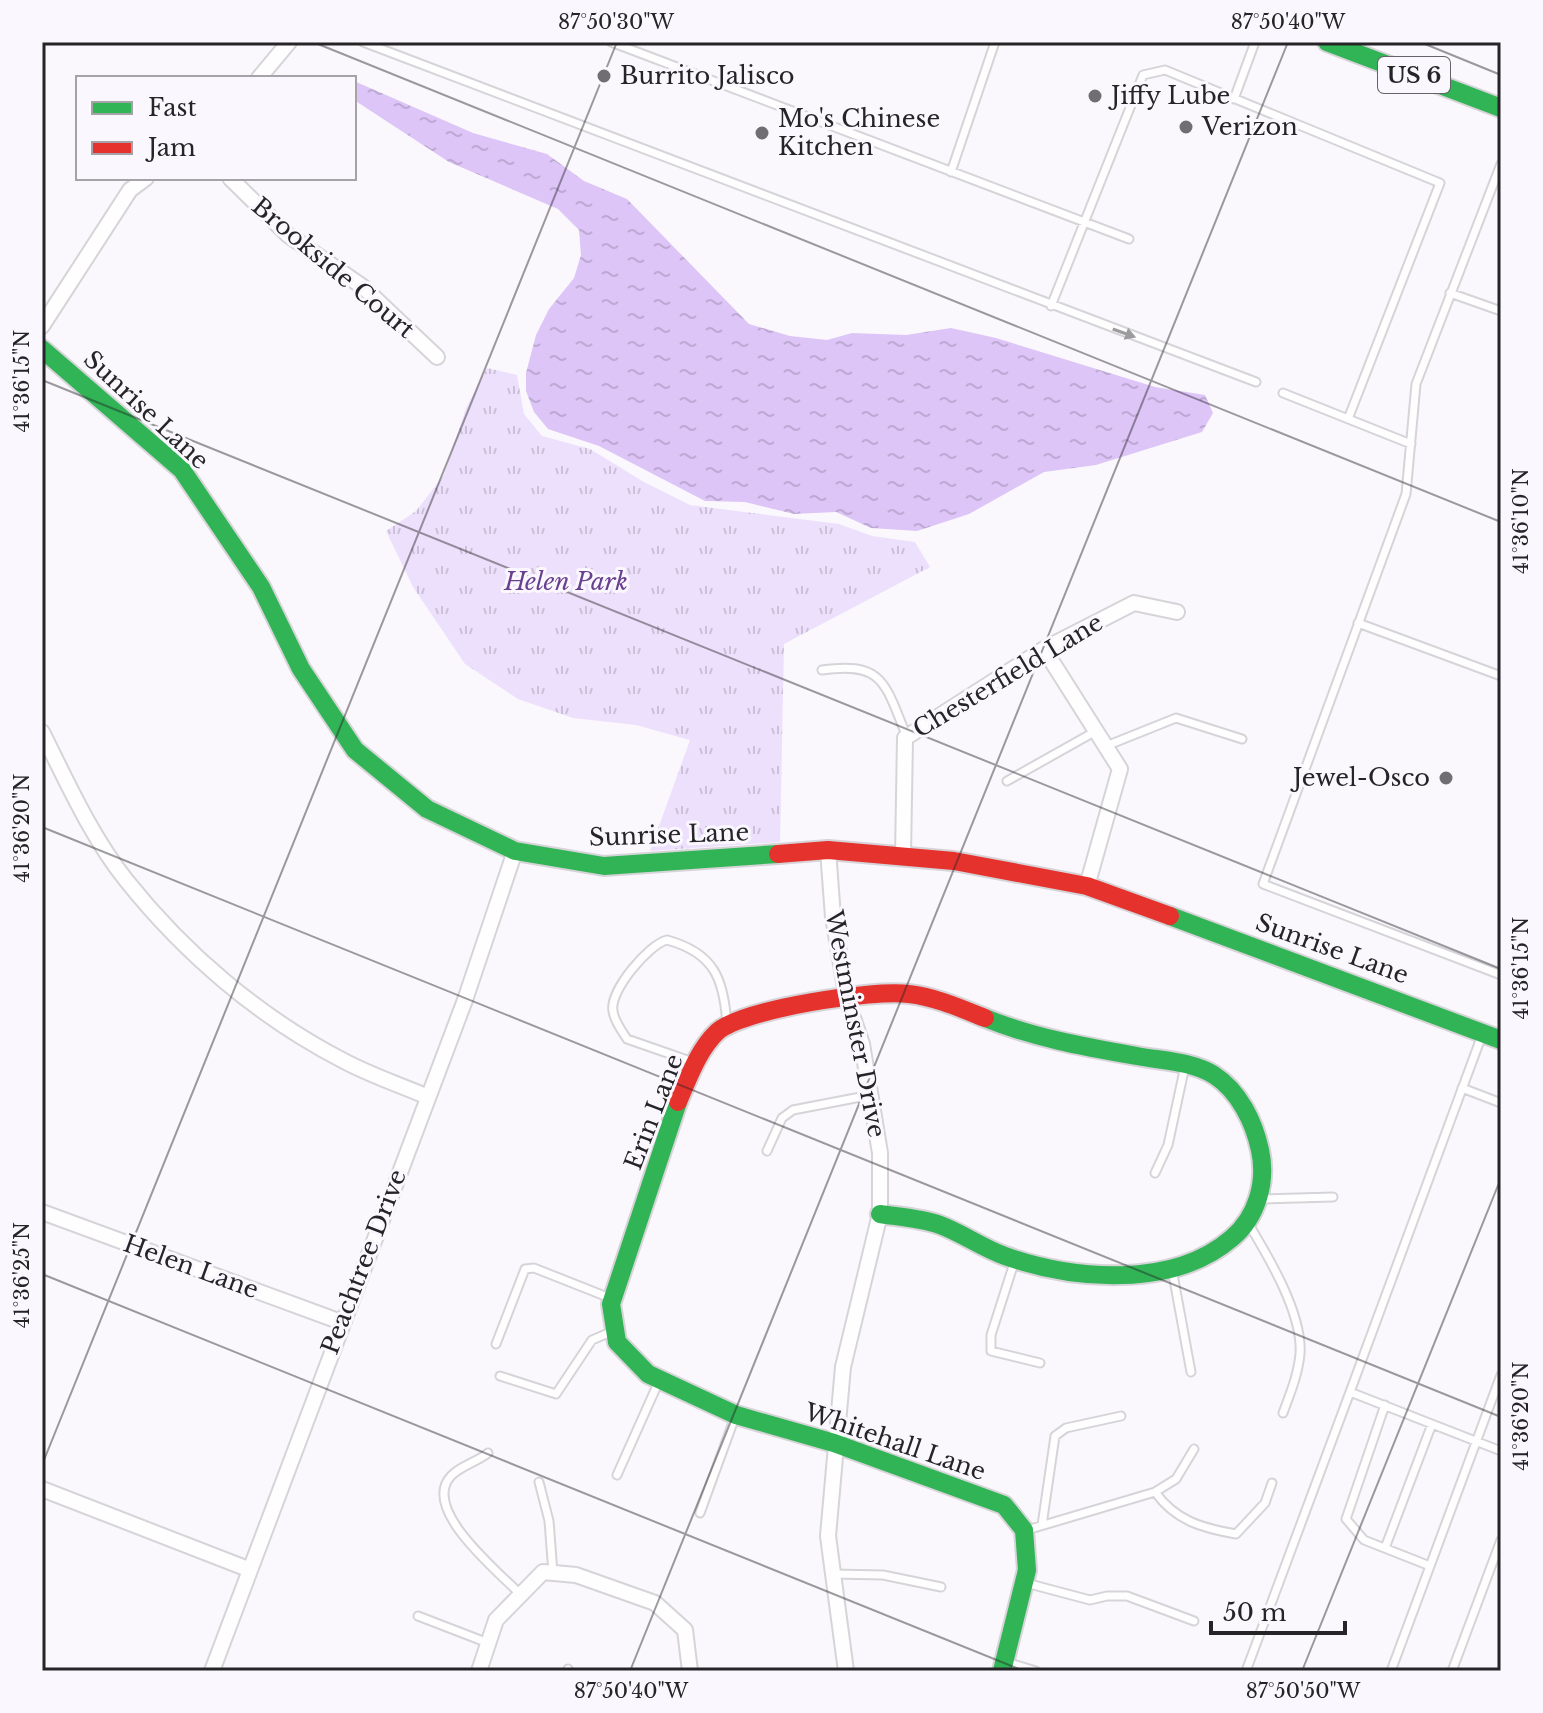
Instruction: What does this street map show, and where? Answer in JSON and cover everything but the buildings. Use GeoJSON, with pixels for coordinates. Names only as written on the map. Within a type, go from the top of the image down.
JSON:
{"type":"FeatureCollection","features":[{"type":"Feature","properties":{"kind":"street"},"geometry":{"type":"LineString","coordinates":[[261,76],[289,42]]}},
{"type":"Feature","properties":{"kind":"street","name":"US 6"},"geometry":{"type":"LineString","coordinates":[[1327,42],[1501,108]]}},
{"type":"Feature","properties":{"kind":"street"},"geometry":{"type":"LineString","coordinates":[[42,326],[130,190],[143,180]]}},
{"type":"Feature","properties":{"kind":"street","name":"Brookside Court"},"geometry":{"type":"LineString","coordinates":[[232,180],[288,235],[363,287],[437,357]]}},
{"type":"Feature","properties":{"kind":"street","name":"Sunrise Lane"},"geometry":{"type":"LineString","coordinates":[[42,349],[182,470],[261,587],[301,669],[355,750],[427,809],[515,851],[604,866],[828,850],[954,861],[1087,886],[1501,1040]]}},
{"type":"Feature","properties":{"kind":"street","name":"Chesterfield Lane"},"geometry":{"type":"LineString","coordinates":[[903,856],[907,737],[1044,649],[1134,603],[1177,612]]}},
{"type":"Feature","properties":{"kind":"street"},"geometry":{"type":"LineString","coordinates":[[1044,649],[1120,769],[1087,886]]}},
{"type":"Feature","properties":{"kind":"street"},"geometry":{"type":"LineString","coordinates":[[42,732],[77,802],[124,879],[191,952],[269,1018],[345,1062],[428,1097]]}},
{"type":"Feature","properties":{"kind":"street","name":"Westminster Drive"},"geometry":{"type":"LineString","coordinates":[[828,850],[833,917],[847,1000],[862,1044],[880,1153],[880,1214],[843,1367],[834,1443],[828,1536],[846,1671]]}},
{"type":"Feature","properties":{"kind":"street","name":"Peachtree Drive"},"geometry":{"type":"LineString","coordinates":[[212,1671],[341,1322],[465,1000],[515,851]]}},
{"type":"Feature","properties":{"kind":"street","name":"Erin Lane"},"geometry":{"type":"LineString","coordinates":[[616,1336],[612,1299],[695,1063],[719,1030],[773,1010],[904,993],[963,1008],[1015,1030],[1053,1040],[1185,1064],[1219,1078],[1247,1108],[1262,1149],[1256,1199]]}},
{"type":"Feature","properties":{"kind":"street"},"geometry":{"type":"LineString","coordinates":[[880,1214],[938,1223],[1016,1258],[1107,1275],[1184,1265],[1211,1252],[1237,1234],[1247,1221],[1256,1199]]}},
{"type":"Feature","properties":{"kind":"street","name":"Helen Lane"},"geometry":{"type":"LineString","coordinates":[[42,1212],[341,1322]]}},
{"type":"Feature","properties":{"kind":"street","name":"Whitehall Lane"},"geometry":{"type":"LineString","coordinates":[[616,1336],[648,1374],[736,1415],[834,1443],[1004,1505],[1033,1528]]}},
{"type":"Feature","properties":{"kind":"street"},"geometry":{"type":"LineString","coordinates":[[42,1489],[248,1569]]}},
{"type":"Feature","properties":{"kind":"street"},"geometry":{"type":"LineString","coordinates":[[1003,1666],[1027,1570],[1033,1528]]}},
{"type":"Feature","properties":{"kind":"street"},"geometry":{"type":"LineString","coordinates":[[479,1671],[496,1620],[548,1572],[576,1575],[655,1603],[685,1630],[690,1671]]}},
{"type":"Feature","properties":{"kind":"lane"},"geometry":{"type":"LineString","coordinates":[[363,42],[1256,382]]}},
{"type":"Feature","properties":{"kind":"lane"},"geometry":{"type":"LineString","coordinates":[[951,172],[995,42]]}},
{"type":"Feature","properties":{"kind":"lane"},"geometry":{"type":"LineString","coordinates":[[1234,99],[1255,42]]}},
{"type":"Feature","properties":{"kind":"lane"},"geometry":{"type":"LineString","coordinates":[[615,43],[1129,239]]}},
{"type":"Feature","properties":{"kind":"lane"},"geometry":{"type":"LineString","coordinates":[[1051,306],[1143,75],[1165,70],[1440,183],[1348,419]]}},
{"type":"Feature","properties":{"kind":"lane"},"geometry":{"type":"LineString","coordinates":[[1501,164],[1416,384],[1406,494],[1263,884],[1501,975]]}},
{"type":"Feature","properties":{"kind":"lane"},"geometry":{"type":"LineString","coordinates":[[1450,293],[1501,311]]}},
{"type":"Feature","properties":{"kind":"lane"},"geometry":{"type":"LineString","coordinates":[[1283,393],[1411,444]]}},
{"type":"Feature","properties":{"kind":"lane"},"geometry":{"type":"LineString","coordinates":[[1358,623],[1501,676]]}},
{"type":"Feature","properties":{"kind":"lane"},"geometry":{"type":"LineString","coordinates":[[822,670],[847,666],[872,671],[884,686],[907,737]]}},
{"type":"Feature","properties":{"kind":"lane"},"geometry":{"type":"LineString","coordinates":[[1106,746],[1176,718],[1242,739]]}},
{"type":"Feature","properties":{"kind":"lane"},"geometry":{"type":"LineString","coordinates":[[1007,781],[1096,731]]}},
{"type":"Feature","properties":{"kind":"lane"},"geometry":{"type":"LineString","coordinates":[[695,1063],[627,1039],[612,1009],[615,998],[646,951],[656,943],[667,940],[705,958],[716,972],[725,993],[727,1027]]}},
{"type":"Feature","properties":{"kind":"lane"},"geometry":{"type":"LineString","coordinates":[[1246,1671],[1482,1033]]}},
{"type":"Feature","properties":{"kind":"lane"},"geometry":{"type":"LineString","coordinates":[[1155,1173],[1168,1145],[1183,1088],[1185,1064]]}},
{"type":"Feature","properties":{"kind":"lane"},"geometry":{"type":"LineString","coordinates":[[1462,1088],[1501,1103]]}},
{"type":"Feature","properties":{"kind":"lane"},"geometry":{"type":"LineString","coordinates":[[767,1151],[782,1118],[793,1110],[871,1095]]}},
{"type":"Feature","properties":{"kind":"lane"},"geometry":{"type":"LineString","coordinates":[[1256,1199],[1333,1197]]}},
{"type":"Feature","properties":{"kind":"lane"},"geometry":{"type":"LineString","coordinates":[[1247,1221],[1275,1268],[1298,1338],[1297,1374],[1283,1413]]}},
{"type":"Feature","properties":{"kind":"lane"},"geometry":{"type":"LineString","coordinates":[[1016,1258],[991,1335],[991,1351],[1040,1363]]}},
{"type":"Feature","properties":{"kind":"lane"},"geometry":{"type":"LineString","coordinates":[[1171,1267],[1191,1372]]}},
{"type":"Feature","properties":{"kind":"lane"},"geometry":{"type":"LineString","coordinates":[[496,1344],[525,1269],[534,1268],[612,1299]]}},
{"type":"Feature","properties":{"kind":"lane"},"geometry":{"type":"LineString","coordinates":[[500,1376],[556,1394],[592,1340],[616,1336]]}},
{"type":"Feature","properties":{"kind":"lane"},"geometry":{"type":"LineString","coordinates":[[1391,1671],[1501,1375]]}},
{"type":"Feature","properties":{"kind":"lane"},"geometry":{"type":"LineString","coordinates":[[617,1475],[660,1379]]}},
{"type":"Feature","properties":{"kind":"lane"},"geometry":{"type":"LineString","coordinates":[[1350,1392],[1501,1451]]}},
{"type":"Feature","properties":{"kind":"lane"},"geometry":{"type":"LineString","coordinates":[[1385,1405],[1346,1519],[1364,1540],[1430,1566]]}},
{"type":"Feature","properties":{"kind":"lane"},"geometry":{"type":"LineString","coordinates":[[700,1513],[736,1415]]}},
{"type":"Feature","properties":{"kind":"lane"},"geometry":{"type":"LineString","coordinates":[[1121,1416],[1066,1428],[1055,1436],[1033,1528],[1155,1492],[1176,1479],[1194,1449]]}},
{"type":"Feature","properties":{"kind":"lane"},"geometry":{"type":"LineString","coordinates":[[1385,1548],[1432,1424]]}},
{"type":"Feature","properties":{"kind":"lane"},"geometry":{"type":"LineString","coordinates":[[488,1453],[452,1476],[444,1489],[443,1503],[467,1539],[521,1595]]}},
{"type":"Feature","properties":{"kind":"lane"},"geometry":{"type":"LineString","coordinates":[[539,1482],[549,1521],[548,1572]]}},
{"type":"Feature","properties":{"kind":"lane"},"geometry":{"type":"LineString","coordinates":[[1155,1492],[1169,1512],[1202,1528],[1236,1534],[1265,1503],[1272,1483]]}},
{"type":"Feature","properties":{"kind":"lane"},"geometry":{"type":"LineString","coordinates":[[1452,1671],[1501,1540]]}},
{"type":"Feature","properties":{"kind":"lane"},"geometry":{"type":"LineString","coordinates":[[833,1574],[883,1575],[941,1587]]}},
{"type":"Feature","properties":{"kind":"lane"},"geometry":{"type":"LineString","coordinates":[[1024,1582],[1090,1600],[1127,1596],[1194,1621]]}},
{"type":"Feature","properties":{"kind":"lane"},"geometry":{"type":"LineString","coordinates":[[418,1616],[488,1643]]}},
{"type":"Feature","properties":{"kind":"lane"},"geometry":{"type":"LineString","coordinates":[[1003,1666],[1036,1671]]}},
{"type":"Feature","properties":{"kind":"green space","name":"Helen Park"},"geometry":{"type":"Polygon","coordinates":[[[487,368],[517,375],[524,414],[542,436],[590,449],[644,482],[690,505],[839,524],[872,536],[915,542],[930,567],[784,644],[780,842],[650,851],[690,740],[636,725],[573,718],[518,699],[465,664],[413,587],[386,531],[416,511],[444,475],[466,408],[487,368]]]}},
{"type":"Feature","properties":{"kind":"water"},"geometry":{"type":"Polygon","coordinates":[[[356,82],[473,133],[547,154],[584,181],[627,199],[749,324],[790,336],[827,340],[852,333],[906,335],[951,328],[996,338],[1155,387],[1205,395],[1213,413],[1202,432],[1096,465],[1044,472],[969,514],[917,531],[871,528],[836,512],[794,514],[745,502],[705,501],[599,446],[548,429],[534,412],[526,391],[526,373],[536,335],[549,309],[574,278],[581,255],[579,230],[558,209],[449,162],[356,101],[356,82]]]}},
{"type":"Feature","properties":{"kind":"traffic: fast"},"geometry":{"type":"LineString","coordinates":[[1327,42],[1501,108]]}},
{"type":"Feature","properties":{"kind":"traffic: fast"},"geometry":{"type":"LineString","coordinates":[[42,349],[182,470],[261,587],[301,669],[355,750],[427,809],[515,851],[604,866],[778,854]]}},
{"type":"Feature","properties":{"kind":"traffic: fast"},"geometry":{"type":"LineString","coordinates":[[1170,916],[1501,1040]]}},
{"type":"Feature","properties":{"kind":"traffic: fast"},"geometry":{"type":"LineString","coordinates":[[880,1214],[940,1225],[997,1253],[1032,1264],[1091,1274],[1122,1275],[1181,1266],[1208,1254],[1241,1230],[1254,1209],[1262,1174],[1257,1139],[1238,1098],[1214,1075],[1186,1064],[1041,1036],[985,1018]]}},
{"type":"Feature","properties":{"kind":"traffic: fast"},"geometry":{"type":"LineString","coordinates":[[678,1102],[611,1304],[617,1342],[648,1374],[736,1415],[834,1443],[1004,1505],[1024,1530],[1027,1570],[1002,1671]]}},
{"type":"Feature","properties":{"kind":"traffic: jam"},"geometry":{"type":"LineString","coordinates":[[778,854],[828,850],[954,861],[1087,886],[1170,916]]}},
{"type":"Feature","properties":{"kind":"traffic: jam"},"geometry":{"type":"LineString","coordinates":[[678,1102],[694,1065],[710,1039],[731,1024],[753,1016],[809,1002],[892,993],[947,1003],[985,1018]]}},
{"type":"Feature","properties":{"kind":"place","name":"Burrito Jalisco"},"geometry":{"type":"Point","coordinates":[604,76]}},
{"type":"Feature","properties":{"kind":"place","name":"Jiffy Lube"},"geometry":{"type":"Point","coordinates":[1095,96]}},
{"type":"Feature","properties":{"kind":"place","name":"Verizon"},"geometry":{"type":"Point","coordinates":[1186,127]}},
{"type":"Feature","properties":{"kind":"place","name":"Mo's Chinese Kitchen"},"geometry":{"type":"Point","coordinates":[762,133]}},
{"type":"Feature","properties":{"kind":"place","name":"Jewel-Osco"},"geometry":{"type":"Point","coordinates":[1446,778]}}]}
